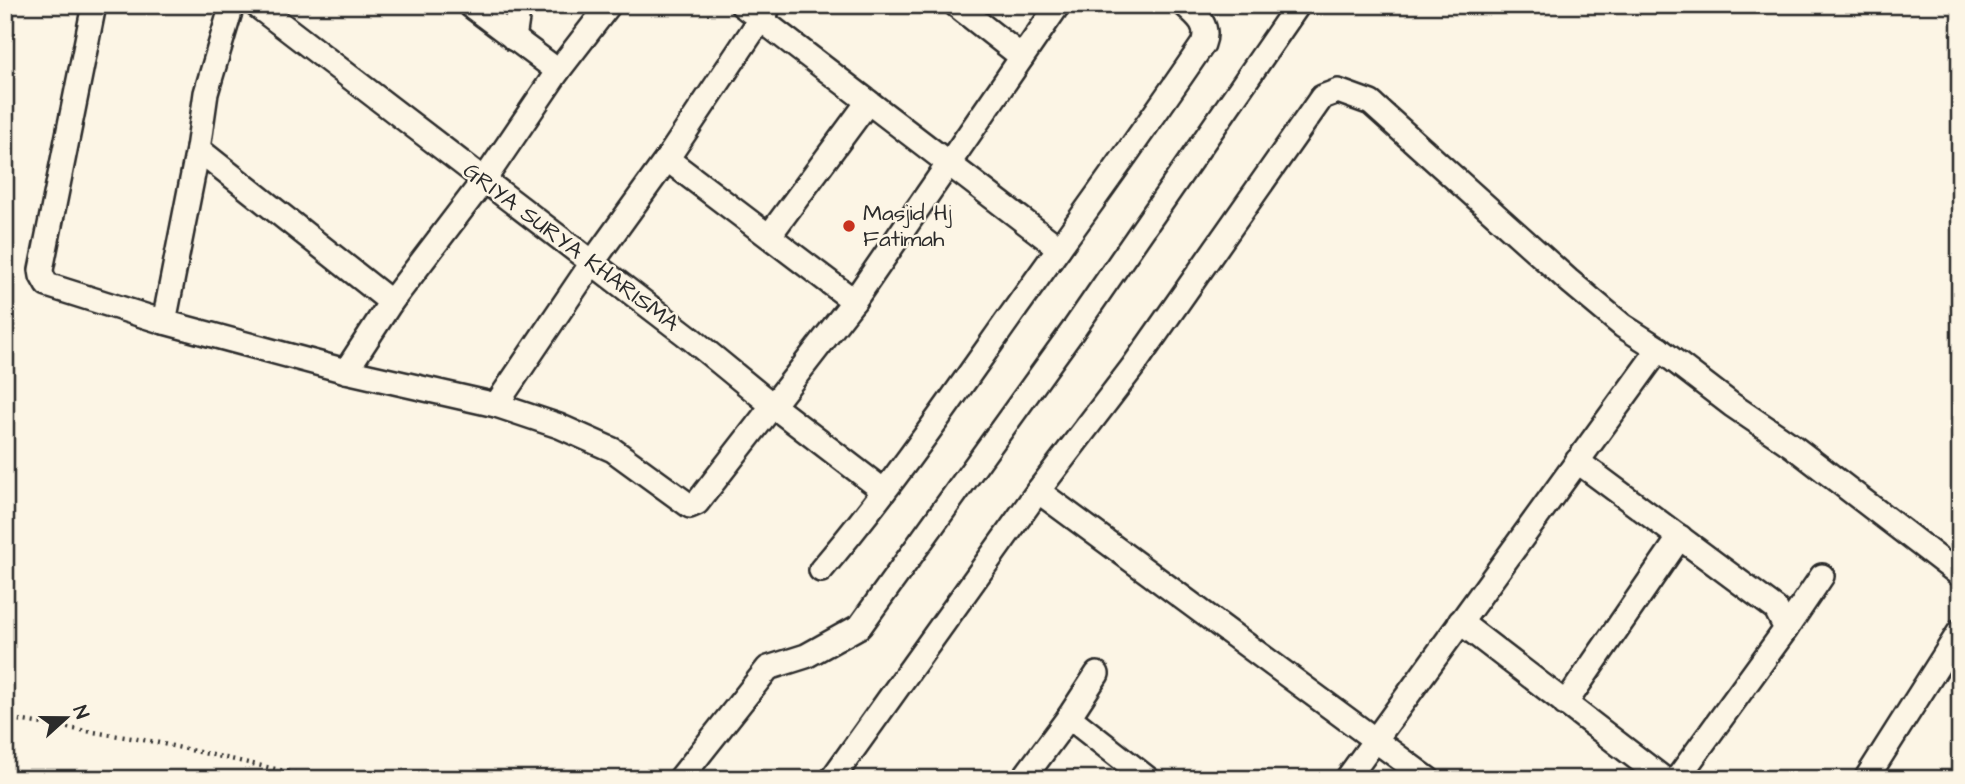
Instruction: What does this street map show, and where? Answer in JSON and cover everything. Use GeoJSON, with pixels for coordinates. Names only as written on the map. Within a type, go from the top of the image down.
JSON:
{"type":"FeatureCollection","features":[{"type":"Feature","properties":{"kind":"street"},"geometry":{"type":"LineString","coordinates":[[94,5],[41,270],[43,279],[50,287],[346,371],[496,405],[559,426],[613,450],[690,506],[697,503],[853,301],[1058,5]]}},
{"type":"Feature","properties":{"kind":"street"},"geometry":{"type":"LineString","coordinates":[[164,321],[198,149],[206,93],[232,5]]}},
{"type":"Feature","properties":{"kind":"street","name":"GRIYA SURYA KHARISMA"},"geometry":{"type":"LineString","coordinates":[[256,5],[689,337],[884,491]]}},
{"type":"Feature","properties":{"kind":"street"},"geometry":{"type":"LineString","coordinates":[[470,5],[558,71]]}},
{"type":"Feature","properties":{"kind":"street"},"geometry":{"type":"LineString","coordinates":[[514,38],[519,5]]}},
{"type":"Feature","properties":{"kind":"street"},"geometry":{"type":"LineString","coordinates":[[346,371],[391,302],[484,180],[558,71],[609,5]]}},
{"type":"Feature","properties":{"kind":"street"},"geometry":{"type":"LineString","coordinates":[[956,5],[1022,57]]}},
{"type":"Feature","properties":{"kind":"street"},"geometry":{"type":"LineString","coordinates":[[821,570],[884,491],[1203,44],[1206,35],[1203,23],[1185,5]]}},
{"type":"Feature","properties":{"kind":"street"},"geometry":{"type":"LineString","coordinates":[[680,779],[768,668],[806,656],[860,626],[1074,329],[1298,5]]}},
{"type":"Feature","properties":{"kind":"street"},"geometry":{"type":"LineString","coordinates":[[496,405],[592,263],[667,159],[757,10],[868,102],[1059,248]]}},
{"type":"Feature","properties":{"kind":"street"},"geometry":{"type":"LineString","coordinates":[[832,779],[1038,491],[1132,368],[1322,97],[1338,91],[1371,103],[1623,326],[1791,445],[1960,575]]}},
{"type":"Feature","properties":{"kind":"street"},"geometry":{"type":"LineString","coordinates":[[769,236],[868,102]]}},
{"type":"Feature","properties":{"kind":"street"},"geometry":{"type":"LineString","coordinates":[[198,149],[391,302]]}},
{"type":"Feature","properties":{"kind":"street"},"geometry":{"type":"LineString","coordinates":[[667,159],[853,301]]}},
{"type":"Feature","properties":{"kind":"street"},"geometry":{"type":"LineString","coordinates":[[1347,779],[1659,349]]}},
{"type":"Feature","properties":{"kind":"street"},"geometry":{"type":"LineString","coordinates":[[1577,461],[1776,609],[1786,629]]}},
{"type":"Feature","properties":{"kind":"street"},"geometry":{"type":"LineString","coordinates":[[1038,491],[1428,779]]}},
{"type":"Feature","properties":{"kind":"street"},"geometry":{"type":"LineString","coordinates":[[1565,704],[1680,537]]}},
{"type":"Feature","properties":{"kind":"street"},"geometry":{"type":"LineString","coordinates":[[1677,779],[1822,576]]}},
{"type":"Feature","properties":{"kind":"street"},"geometry":{"type":"LineString","coordinates":[[1460,622],[1664,779]]}},
{"type":"Feature","properties":{"kind":"street"},"geometry":{"type":"LineString","coordinates":[[1866,779],[1960,631]]}},
{"type":"Feature","properties":{"kind":"street"},"geometry":{"type":"LineString","coordinates":[[1023,779],[1097,674]]}},
{"type":"Feature","properties":{"kind":"street"},"geometry":{"type":"LineString","coordinates":[[1069,717],[1148,779]]}},
{"type":"Feature","properties":{"kind":"path"},"geometry":{"type":"LineString","coordinates":[[5,718],[150,741],[320,779]]}},
{"type":"Feature","properties":{"kind":"place","name":"Masjid Hj Fatimah"},"geometry":{"type":"Point","coordinates":[849,226]}}]}
